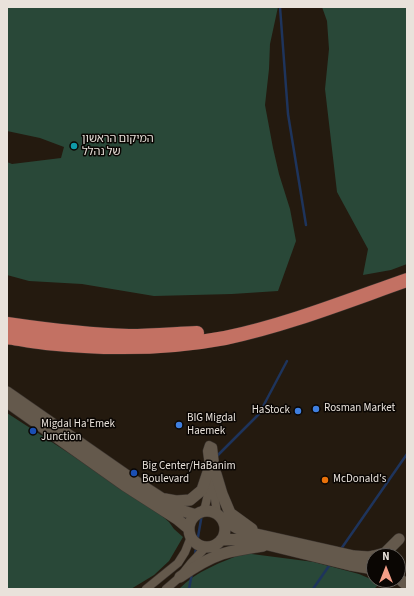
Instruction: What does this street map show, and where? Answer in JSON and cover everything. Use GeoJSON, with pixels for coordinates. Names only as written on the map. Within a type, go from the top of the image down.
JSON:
{"type":"FeatureCollection","features":[{"type":"Feature","properties":{"kind":"highway"},"geometry":{"type":"LineString","coordinates":[[7,337],[45,343],[79,346],[124,347],[180,344],[224,338],[302,317],[407,280]]}},
{"type":"Feature","properties":{"kind":"highway"},"geometry":{"type":"LineString","coordinates":[[7,324],[67,332],[144,336],[205,333],[246,328],[302,317]]}},
{"type":"Feature","properties":{"kind":"main road"},"geometry":{"type":"LineString","coordinates":[[7,392],[129,477],[180,510],[198,513],[209,511],[220,516],[235,527],[267,540],[350,565],[366,568]]}},
{"type":"Feature","properties":{"kind":"main road"},"geometry":{"type":"LineString","coordinates":[[7,402],[124,485],[167,513],[190,533],[194,542],[198,545],[206,547],[216,545],[221,540],[225,529],[220,516]]}},
{"type":"Feature","properties":{"kind":"main road"},"geometry":{"type":"LineString","coordinates":[[160,497],[176,501],[190,500],[202,490],[213,471]]}},
{"type":"Feature","properties":{"kind":"main road"},"geometry":{"type":"LineString","coordinates":[[213,471],[230,514],[267,540]]}},
{"type":"Feature","properties":{"kind":"main road"},"geometry":{"type":"LineString","coordinates":[[190,533],[191,520],[198,513]]}},
{"type":"Feature","properties":{"kind":"main road"},"geometry":{"type":"LineString","coordinates":[[393,548],[403,536]]}},
{"type":"Feature","properties":{"kind":"main road"},"geometry":{"type":"LineString","coordinates":[[390,548],[403,536]]}},
{"type":"Feature","properties":{"kind":"main road"},"geometry":{"type":"LineString","coordinates":[[221,540],[267,540],[354,556],[366,557]]}},
{"type":"Feature","properties":{"kind":"main road"},"geometry":{"type":"LineString","coordinates":[[180,577],[200,564],[221,554],[242,549],[267,540]]}},
{"type":"Feature","properties":{"kind":"street"},"geometry":{"type":"LineString","coordinates":[[198,513],[205,507],[213,471]]}},
{"type":"Feature","properties":{"kind":"street"},"geometry":{"type":"LineString","coordinates":[[213,471],[215,499],[220,516]]}},
{"type":"Feature","properties":{"kind":"street"},"geometry":{"type":"LineString","coordinates":[[146,589],[178,563],[185,552],[190,533]]}},
{"type":"Feature","properties":{"kind":"street"},"geometry":{"type":"LineString","coordinates":[[166,589],[180,577],[190,563],[206,547]]}},
{"type":"Feature","properties":{"kind":"green space"},"geometry":{"type":"Polygon","coordinates":[[[7,7],[278,7],[270,44],[265,105],[273,148],[279,174],[290,209],[296,241],[278,291],[154,296],[82,284],[29,281],[7,275],[7,162],[12,164],[61,158],[64,147],[40,138],[7,131],[7,7]]]}},
{"type":"Feature","properties":{"kind":"green space"},"geometry":{"type":"Polygon","coordinates":[[[322,7],[407,7],[407,264],[391,270],[363,275],[368,249],[337,192],[325,89],[329,49],[327,21],[322,7]]]}},
{"type":"Feature","properties":{"kind":"green space"},"geometry":{"type":"Polygon","coordinates":[[[7,413],[152,507],[169,522],[183,537],[169,561],[154,575],[131,589],[7,589],[7,413]]]}},
{"type":"Feature","properties":{"kind":"green space"},"geometry":{"type":"Polygon","coordinates":[[[244,553],[314,562],[359,574],[366,577],[366,588],[375,588],[179,589],[193,577],[244,553]]]}},
{"type":"Feature","properties":{"kind":"waterway"},"geometry":{"type":"LineString","coordinates":[[280,7],[288,114],[306,225]]}},
{"type":"Feature","properties":{"kind":"waterway"},"geometry":{"type":"LineString","coordinates":[[217,456],[259,414],[287,361]]}},
{"type":"Feature","properties":{"kind":"waterway"},"geometry":{"type":"LineString","coordinates":[[341,549],[407,454]]}},
{"type":"Feature","properties":{"kind":"waterway"},"geometry":{"type":"LineString","coordinates":[[195,554],[202,514]]}},
{"type":"Feature","properties":{"kind":"waterway"},"geometry":{"type":"LineString","coordinates":[[313,589],[331,563]]}},
{"type":"Feature","properties":{"kind":"waterway"},"geometry":{"type":"LineString","coordinates":[[189,589],[192,573]]}},
{"type":"Feature","properties":{"kind":"place","name":"המיקום הראשון של נהלל"},"geometry":{"type":"Point","coordinates":[74,146]}},
{"type":"Feature","properties":{"kind":"place","name":"Rosman Market"},"geometry":{"type":"Point","coordinates":[316,409]}},
{"type":"Feature","properties":{"kind":"place","name":"HaStock"},"geometry":{"type":"Point","coordinates":[298,411]}},
{"type":"Feature","properties":{"kind":"place","name":"BIG Migdal Haemek"},"geometry":{"type":"Point","coordinates":[179,425]}},
{"type":"Feature","properties":{"kind":"place","name":"Migdal Ha'Emek Junction"},"geometry":{"type":"Point","coordinates":[33,431]}},
{"type":"Feature","properties":{"kind":"place","name":"Big Center/HaBanim Boulevard"},"geometry":{"type":"Point","coordinates":[134,473]}},
{"type":"Feature","properties":{"kind":"place","name":"McDonald's"},"geometry":{"type":"Point","coordinates":[325,480]}}]}
